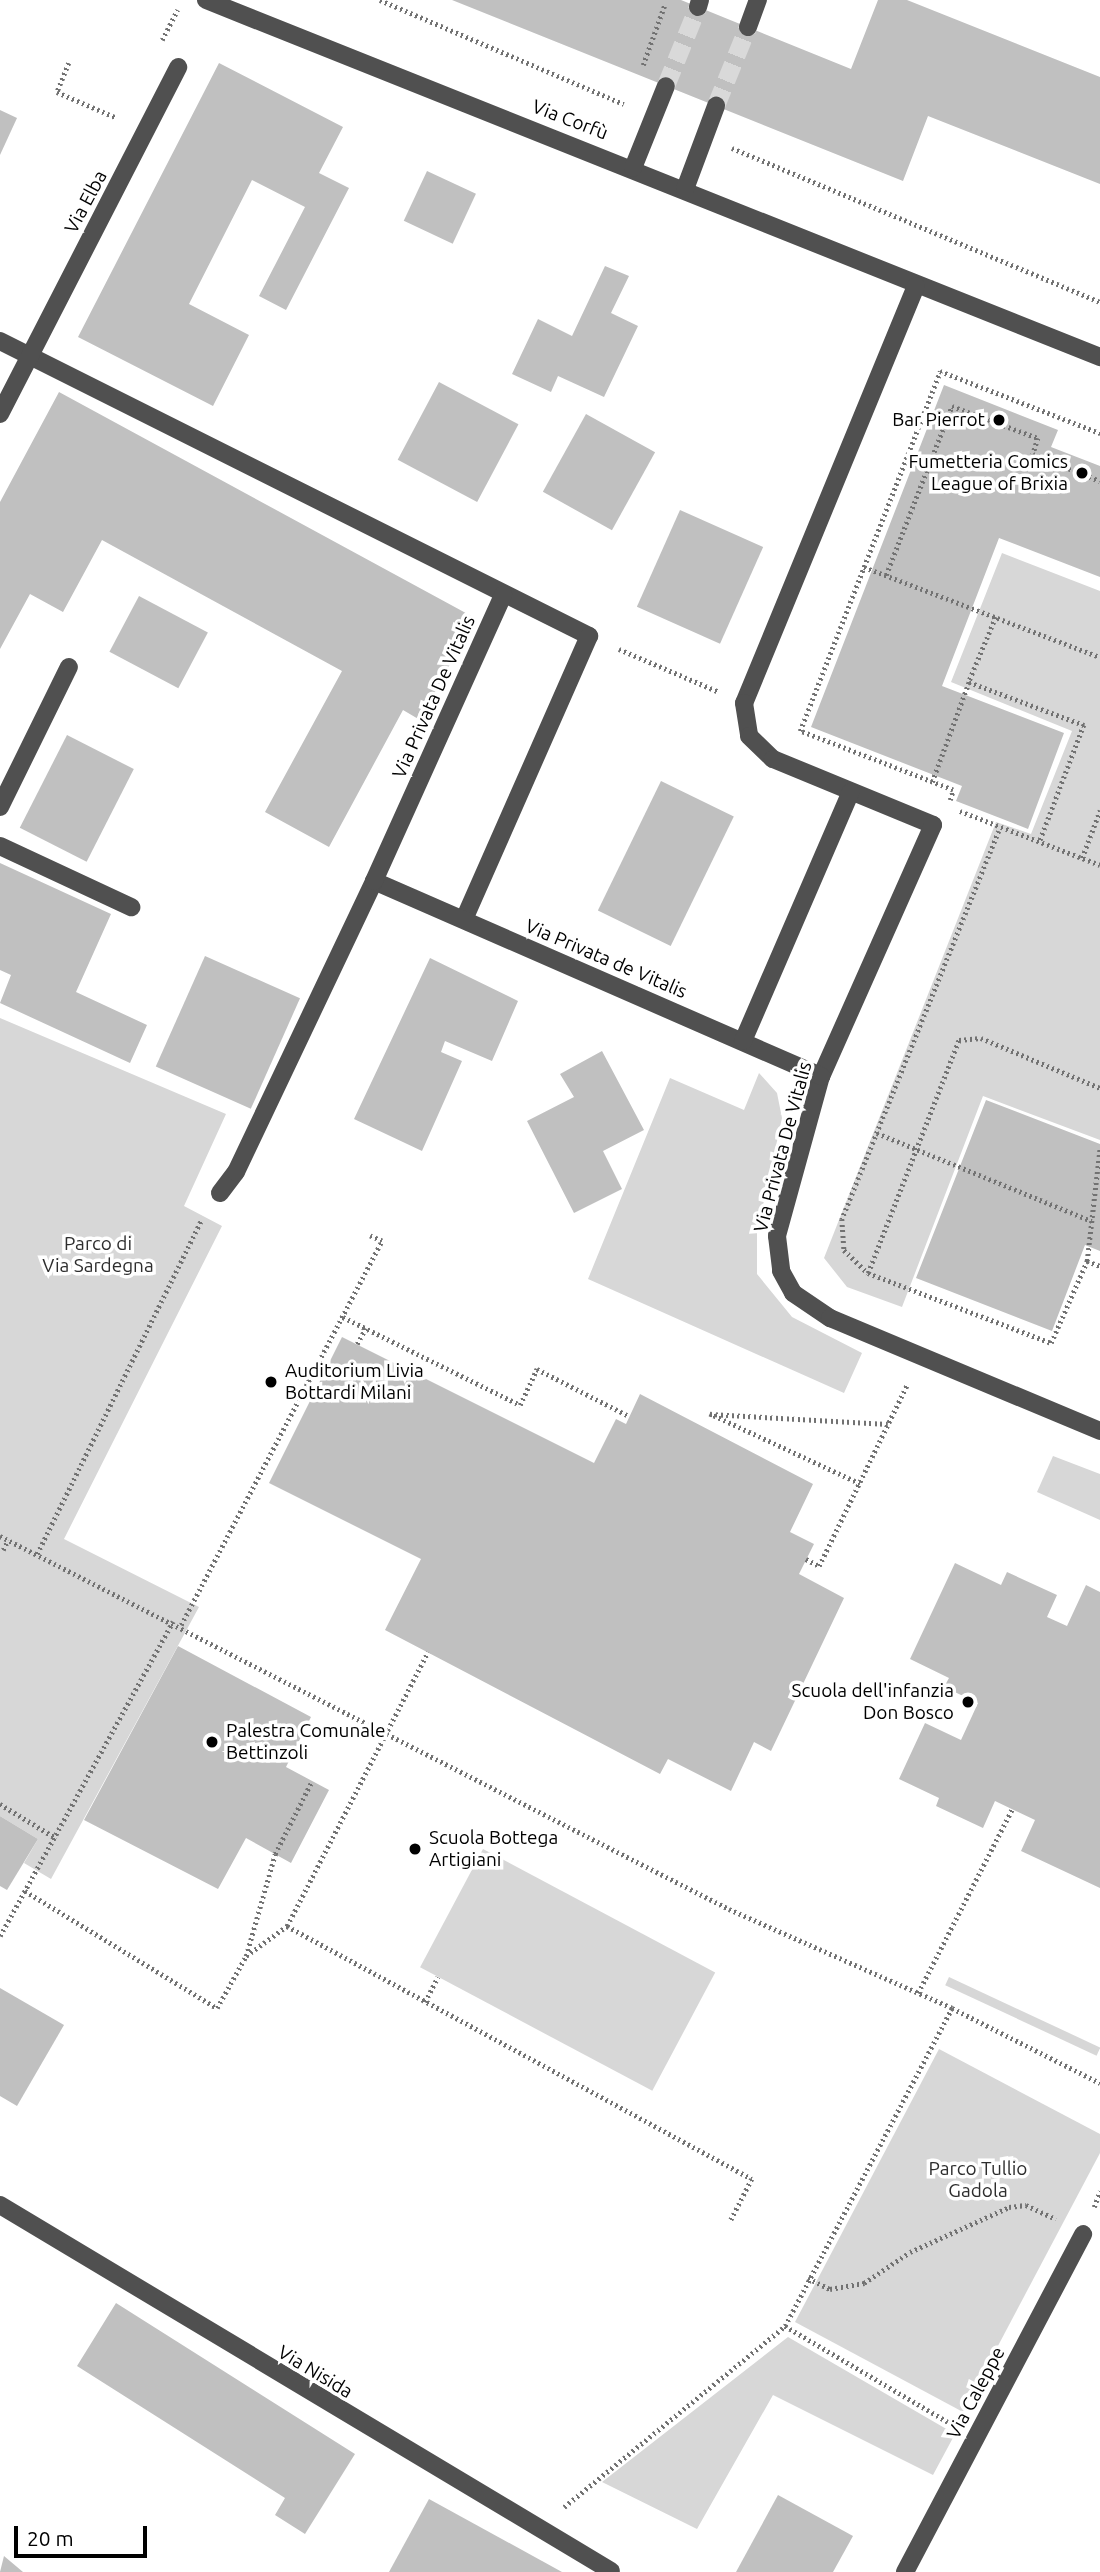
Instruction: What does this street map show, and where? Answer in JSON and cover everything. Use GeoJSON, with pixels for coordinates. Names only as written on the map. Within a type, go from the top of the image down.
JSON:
{"type":"FeatureCollection","features":[{"type":"Feature","properties":{"kind":"street","name":"Via Corfù"},"geometry":{"type":"LineString","coordinates":[[206,0],[633,168],[916,286],[1100,357]]}},
{"type":"Feature","properties":{"kind":"street"},"geometry":{"type":"LineString","coordinates":[[748,27],[758,0]]}},
{"type":"Feature","properties":{"kind":"street","name":"Via Elba"},"geometry":{"type":"LineString","coordinates":[[29,355],[178,67]]}},
{"type":"Feature","properties":{"kind":"street"},"geometry":{"type":"LineString","coordinates":[[633,168],[666,86]]}},
{"type":"Feature","properties":{"kind":"street"},"geometry":{"type":"LineString","coordinates":[[685,189],[716,106]]}},
{"type":"Feature","properties":{"kind":"street"},"geometry":{"type":"LineString","coordinates":[[744,703],[916,286]]}},
{"type":"Feature","properties":{"kind":"street"},"geometry":{"type":"LineString","coordinates":[[0,341],[589,636],[464,920]]}},
{"type":"Feature","properties":{"kind":"street"},"geometry":{"type":"LineString","coordinates":[[0,414],[29,355]]}},
{"type":"Feature","properties":{"kind":"street","name":"Via Privata De Vitalis"},"geometry":{"type":"LineString","coordinates":[[220,1193],[236,1172],[374,881],[503,595]]}},
{"type":"Feature","properties":{"kind":"street"},"geometry":{"type":"LineString","coordinates":[[0,807],[69,667]]}},
{"type":"Feature","properties":{"kind":"street","name":"Via Privata De Vitalis"},"geometry":{"type":"LineString","coordinates":[[744,703],[749,736],[773,759],[933,825],[821,1076],[777,1236],[782,1271],[793,1293],[830,1318],[1100,1431]]}},
{"type":"Feature","properties":{"kind":"street"},"geometry":{"type":"LineString","coordinates":[[743,1041],[851,792]]}},
{"type":"Feature","properties":{"kind":"street"},"geometry":{"type":"LineString","coordinates":[[0,846],[131,907]]}},
{"type":"Feature","properties":{"kind":"street","name":"Via Privata de Vitalis"},"geometry":{"type":"LineString","coordinates":[[374,881],[821,1076]]}},
{"type":"Feature","properties":{"kind":"street","name":"Via Nisida"},"geometry":{"type":"LineString","coordinates":[[0,2206],[536,2530],[611,2571]]}},
{"type":"Feature","properties":{"kind":"street","name":"Via Caleppe"},"geometry":{"type":"LineString","coordinates":[[905,2572],[1083,2234]]}},
{"type":"Feature","properties":{"kind":"path"},"geometry":{"type":"LineString","coordinates":[[380,0],[655,117]]}},
{"type":"Feature","properties":{"kind":"path"},"geometry":{"type":"LineString","coordinates":[[639,75],[667,0]]}},
{"type":"Feature","properties":{"kind":"path"},"geometry":{"type":"LineString","coordinates":[[69,63],[57,92],[122,120]]}},
{"type":"Feature","properties":{"kind":"path"},"geometry":{"type":"LineString","coordinates":[[704,137],[1100,302]]}},
{"type":"Feature","properties":{"kind":"path"},"geometry":{"type":"LineString","coordinates":[[1100,433],[940,371],[800,731],[953,790],[948,806],[1100,865]]}},
{"type":"Feature","properties":{"kind":"path"},"geometry":{"type":"LineString","coordinates":[[886,575],[952,406],[1038,438],[1034,454],[1100,481]]}},
{"type":"Feature","properties":{"kind":"path"},"geometry":{"type":"LineString","coordinates":[[864,567],[1100,657]]}},
{"type":"Feature","properties":{"kind":"path"},"geometry":{"type":"LineString","coordinates":[[932,782],[996,617]]}},
{"type":"Feature","properties":{"kind":"path"},"geometry":{"type":"LineString","coordinates":[[589,636],[744,703]]}},
{"type":"Feature","properties":{"kind":"path"},"geometry":{"type":"LineString","coordinates":[[970,682],[1084,724],[1040,841]]}},
{"type":"Feature","properties":{"kind":"path"},"geometry":{"type":"LineString","coordinates":[[1082,858],[1100,810]]}},
{"type":"Feature","properties":{"kind":"path"},"geometry":{"type":"LineString","coordinates":[[999,831],[842,1219],[844,1250],[868,1273],[1051,1343],[1087,1261],[1100,1147]]}},
{"type":"Feature","properties":{"kind":"path"},"geometry":{"type":"LineString","coordinates":[[868,1273],[958,1040],[981,1038],[1100,1088]]}},
{"type":"Feature","properties":{"kind":"path"},"geometry":{"type":"LineString","coordinates":[[877,1133],[1092,1221]]}},
{"type":"Feature","properties":{"kind":"path"},"geometry":{"type":"LineString","coordinates":[[37,1554],[203,1216],[220,1193]]}},
{"type":"Feature","properties":{"kind":"path"},"geometry":{"type":"LineString","coordinates":[[181,1625],[382,1241],[370,1236]]}},
{"type":"Feature","properties":{"kind":"path"},"geometry":{"type":"LineString","coordinates":[[1087,1261],[1100,1266]]}},
{"type":"Feature","properties":{"kind":"path"},"geometry":{"type":"LineString","coordinates":[[343,1317],[520,1405],[537,1369],[629,1416]]}},
{"type":"Feature","properties":{"kind":"path"},"geometry":{"type":"LineString","coordinates":[[357,1344],[366,1328]]}},
{"type":"Feature","properties":{"kind":"path"},"geometry":{"type":"LineString","coordinates":[[806,1559],[819,1566],[919,1356]]}},
{"type":"Feature","properties":{"kind":"path"},"geometry":{"type":"LineString","coordinates":[[860,1484],[710,1414],[888,1424]]}},
{"type":"Feature","properties":{"kind":"path"},"geometry":{"type":"LineString","coordinates":[[0,1536],[181,1625],[729,1909],[952,2008],[1100,2083]]}},
{"type":"Feature","properties":{"kind":"path"},"geometry":{"type":"LineString","coordinates":[[3,1550],[8,1540]]}},
{"type":"Feature","properties":{"kind":"path"},"geometry":{"type":"LineString","coordinates":[[0,1936],[173,1622]]}},
{"type":"Feature","properties":{"kind":"path"},"geometry":{"type":"LineString","coordinates":[[246,1956],[287,1926],[383,1732],[428,1652]]}},
{"type":"Feature","properties":{"kind":"path"},"geometry":{"type":"LineString","coordinates":[[25,1891],[217,2008],[246,1956],[275,1854],[312,1780]]}},
{"type":"Feature","properties":{"kind":"path"},"geometry":{"type":"LineString","coordinates":[[0,1804],[56,1838]]}},
{"type":"Feature","properties":{"kind":"path"},"geometry":{"type":"LineString","coordinates":[[919,1993],[1012,1809]]}},
{"type":"Feature","properties":{"kind":"path"},"geometry":{"type":"LineString","coordinates":[[287,1926],[752,2179],[731,2220]]}},
{"type":"Feature","properties":{"kind":"path"},"geometry":{"type":"LineString","coordinates":[[425,2001],[438,1977]]}},
{"type":"Feature","properties":{"kind":"path"},"geometry":{"type":"LineString","coordinates":[[536,2530],[785,2326],[952,2008]]}},
{"type":"Feature","properties":{"kind":"path"},"geometry":{"type":"LineString","coordinates":[[808,2278],[830,2289],[864,2283],[910,2252],[1009,2207],[1026,2205],[1083,2234]]}},
{"type":"Feature","properties":{"kind":"path"},"geometry":{"type":"LineString","coordinates":[[785,2326],[975,2439]]}},
{"type":"Feature","properties":{"kind":"green space"},"geometry":{"type":"Polygon","coordinates":[[[1002,553],[1100,591],[1100,1140],[983,1096],[902,1307],[847,1287],[824,1258],[996,822],[1031,834],[1072,731],[951,682],[1002,553]]]}},
{"type":"Feature","properties":{"kind":"green space","name":"Parco di Via Sardegna"},"geometry":{"type":"Polygon","coordinates":[[[0,1018],[226,1114],[184,1206],[222,1226],[64,1539],[199,1607],[51,1879],[24,1863],[38,1839],[0,1816],[0,1018]]]}},
{"type":"Feature","properties":{"kind":"green space"},"geometry":{"type":"Polygon","coordinates":[[[759,1073],[777,1093],[782,1118],[757,1233],[757,1274],[792,1317],[862,1353],[844,1393],[588,1279],[670,1078],[744,1110],[759,1073]]]}},
{"type":"Feature","properties":{"kind":"green space"},"geometry":{"type":"Polygon","coordinates":[[[1053,1456],[1100,1474],[1100,1520],[1037,1492],[1053,1456]]]}},
{"type":"Feature","properties":{"kind":"green space"},"geometry":{"type":"Polygon","coordinates":[[[483,1849],[715,1972],[652,2091],[420,1967],[483,1849]]]}},
{"type":"Feature","properties":{"kind":"green space"},"geometry":{"type":"Polygon","coordinates":[[[949,1977],[1100,2047],[1097,2056],[945,1985],[949,1977]]]}},
{"type":"Feature","properties":{"kind":"green space","name":"Parco Tullio Gadola"},"geometry":{"type":"Polygon","coordinates":[[[939,2049],[1100,2134],[1100,2153],[963,2412],[795,2322],[939,2049]]]}},
{"type":"Feature","properties":{"kind":"green space"},"geometry":{"type":"Polygon","coordinates":[[[788,2337],[955,2434],[933,2475],[773,2395],[697,2529],[602,2482],[788,2337]]]}},
{"type":"Feature","properties":{"kind":"building"},"geometry":{"type":"Polygon","coordinates":[[[452,0],[681,0],[851,69],[878,0],[907,0],[1100,77],[1100,184],[928,116],[903,181],[452,0]]]}},
{"type":"Feature","properties":{"kind":"building"},"geometry":{"type":"Polygon","coordinates":[[[219,63],[343,127],[319,173],[349,188],[286,310],[259,296],[305,207],[252,180],[189,304],[249,335],[213,406],[78,337],[219,63]]]}},
{"type":"Feature","properties":{"kind":"building"},"geometry":{"type":"Polygon","coordinates":[[[0,110],[17,118],[0,155],[0,110]]]}},
{"type":"Feature","properties":{"kind":"building"},"geometry":{"type":"Polygon","coordinates":[[[427,171],[476,194],[453,244],[404,221],[427,171]]]}},
{"type":"Feature","properties":{"kind":"building"},"geometry":{"type":"Polygon","coordinates":[[[605,266],[629,276],[611,313],[638,326],[604,397],[558,376],[551,392],[512,374],[538,319],[572,336],[605,266]]]}},
{"type":"Feature","properties":{"kind":"building"},"geometry":{"type":"Polygon","coordinates":[[[439,382],[518,424],[477,502],[398,460],[439,382]]]}},
{"type":"Feature","properties":{"kind":"building"},"geometry":{"type":"Polygon","coordinates":[[[944,385],[1058,430],[1051,447],[1100,466],[1100,577],[999,538],[942,686],[1064,733],[1028,829],[956,801],[962,786],[811,727],[944,385]]]}},
{"type":"Feature","properties":{"kind":"building"},"geometry":{"type":"Polygon","coordinates":[[[59,392],[475,618],[420,720],[403,710],[329,847],[265,812],[342,671],[102,540],[63,612],[30,594],[0,649],[0,502],[59,392]]]}},
{"type":"Feature","properties":{"kind":"building"},"geometry":{"type":"Polygon","coordinates":[[[586,414],[655,452],[612,530],[543,492],[586,414]]]}},
{"type":"Feature","properties":{"kind":"building"},"geometry":{"type":"Polygon","coordinates":[[[680,510],[763,547],[720,644],[637,607],[680,510]]]}},
{"type":"Feature","properties":{"kind":"building"},"geometry":{"type":"Polygon","coordinates":[[[139,596],[208,633],[178,688],[109,652],[139,596]]]}},
{"type":"Feature","properties":{"kind":"building"},"geometry":{"type":"Polygon","coordinates":[[[67,735],[134,769],[87,862],[20,828],[67,735]]]}},
{"type":"Feature","properties":{"kind":"building"},"geometry":{"type":"Polygon","coordinates":[[[661,781],[734,817],[671,946],[598,910],[661,781]]]}},
{"type":"Feature","properties":{"kind":"building"},"geometry":{"type":"Polygon","coordinates":[[[0,863],[111,914],[76,992],[147,1025],[130,1063],[0,1003],[11,975],[0,970],[0,863]]]}},
{"type":"Feature","properties":{"kind":"building"},"geometry":{"type":"Polygon","coordinates":[[[205,956],[300,998],[251,1109],[156,1067],[205,956]]]}},
{"type":"Feature","properties":{"kind":"building"},"geometry":{"type":"Polygon","coordinates":[[[430,958],[518,1001],[492,1061],[445,1041],[441,1052],[462,1061],[422,1151],[354,1119],[430,958]]]}},
{"type":"Feature","properties":{"kind":"building"},"geometry":{"type":"Polygon","coordinates":[[[602,1051],[644,1130],[603,1151],[622,1189],[574,1213],[527,1121],[574,1097],[560,1074],[602,1051]]]}},
{"type":"Feature","properties":{"kind":"building"},"geometry":{"type":"Polygon","coordinates":[[[986,1100],[1100,1144],[1100,1251],[1085,1245],[1052,1331],[916,1278],[986,1100]]]}},
{"type":"Feature","properties":{"kind":"building"},"geometry":{"type":"Polygon","coordinates":[[[342,1337],[594,1463],[616,1419],[626,1424],[640,1394],[813,1484],[790,1532],[814,1544],[799,1574],[844,1598],[771,1751],[754,1742],[731,1791],[668,1759],[660,1774],[385,1630],[421,1559],[269,1483],[342,1337]]]}},
{"type":"Feature","properties":{"kind":"building"},"geometry":{"type":"Polygon","coordinates":[[[955,1563],[1001,1585],[1007,1572],[1057,1595],[1047,1617],[1067,1626],[1086,1585],[1100,1592],[1100,1888],[1021,1851],[1035,1820],[995,1801],[983,1828],[936,1806],[939,1798],[899,1779],[925,1723],[961,1740],[978,1703],[944,1687],[949,1678],[910,1659],[955,1563]]]}},
{"type":"Feature","properties":{"kind":"building","name":"Palestra Comunale Bettinzoli"},"geometry":{"type":"Polygon","coordinates":[[[178,1646],[311,1717],[286,1767],[329,1790],[291,1863],[246,1838],[218,1889],[84,1820],[178,1646]]]}},
{"type":"Feature","properties":{"kind":"building"},"geometry":{"type":"Polygon","coordinates":[[[0,1816],[38,1839],[7,1890],[0,1886],[0,1816]]]}},
{"type":"Feature","properties":{"kind":"building"},"geometry":{"type":"Polygon","coordinates":[[[0,1988],[64,2025],[17,2106],[0,2096],[0,1988]]]}},
{"type":"Feature","properties":{"kind":"building"},"geometry":{"type":"Polygon","coordinates":[[[116,2303],[355,2454],[305,2534],[275,2515],[285,2498],[77,2366],[116,2303]]]}},
{"type":"Feature","properties":{"kind":"building"},"geometry":{"type":"Polygon","coordinates":[[[778,2495],[853,2536],[833,2572],[736,2572],[778,2495]]]}},
{"type":"Feature","properties":{"kind":"building"},"geometry":{"type":"Polygon","coordinates":[[[429,2499],[562,2572],[389,2572],[429,2499]]]}},
{"type":"Feature","properties":{"kind":"building"},"geometry":{"type":"Polygon","coordinates":[[[4,2556],[23,2572],[0,2572],[4,2556]]]}},
{"type":"Feature","properties":{"kind":"tunnel"},"geometry":{"type":"LineString","coordinates":[[666,86],[698,7]]}},
{"type":"Feature","properties":{"kind":"tunnel"},"geometry":{"type":"LineString","coordinates":[[716,106],[748,27]]}},
{"type":"Feature","properties":{"kind":"place","name":"Bar Pierrot"},"geometry":{"type":"Point","coordinates":[999,420]}},
{"type":"Feature","properties":{"kind":"place","name":"Fumetteria Comics League of Brixia"},"geometry":{"type":"Point","coordinates":[1082,473]}},
{"type":"Feature","properties":{"kind":"place","name":"Auditorium Livia Bottardi Milani"},"geometry":{"type":"Point","coordinates":[271,1382]}},
{"type":"Feature","properties":{"kind":"place","name":"Scuola dell'infanzia Don Bosco"},"geometry":{"type":"Point","coordinates":[968,1702]}},
{"type":"Feature","properties":{"kind":"place","name":"Palestra Comunale Bettinzoli"},"geometry":{"type":"Point","coordinates":[212,1742]}},
{"type":"Feature","properties":{"kind":"place","name":"Scuola Bottega Artigiani"},"geometry":{"type":"Point","coordinates":[415,1849]}}]}
